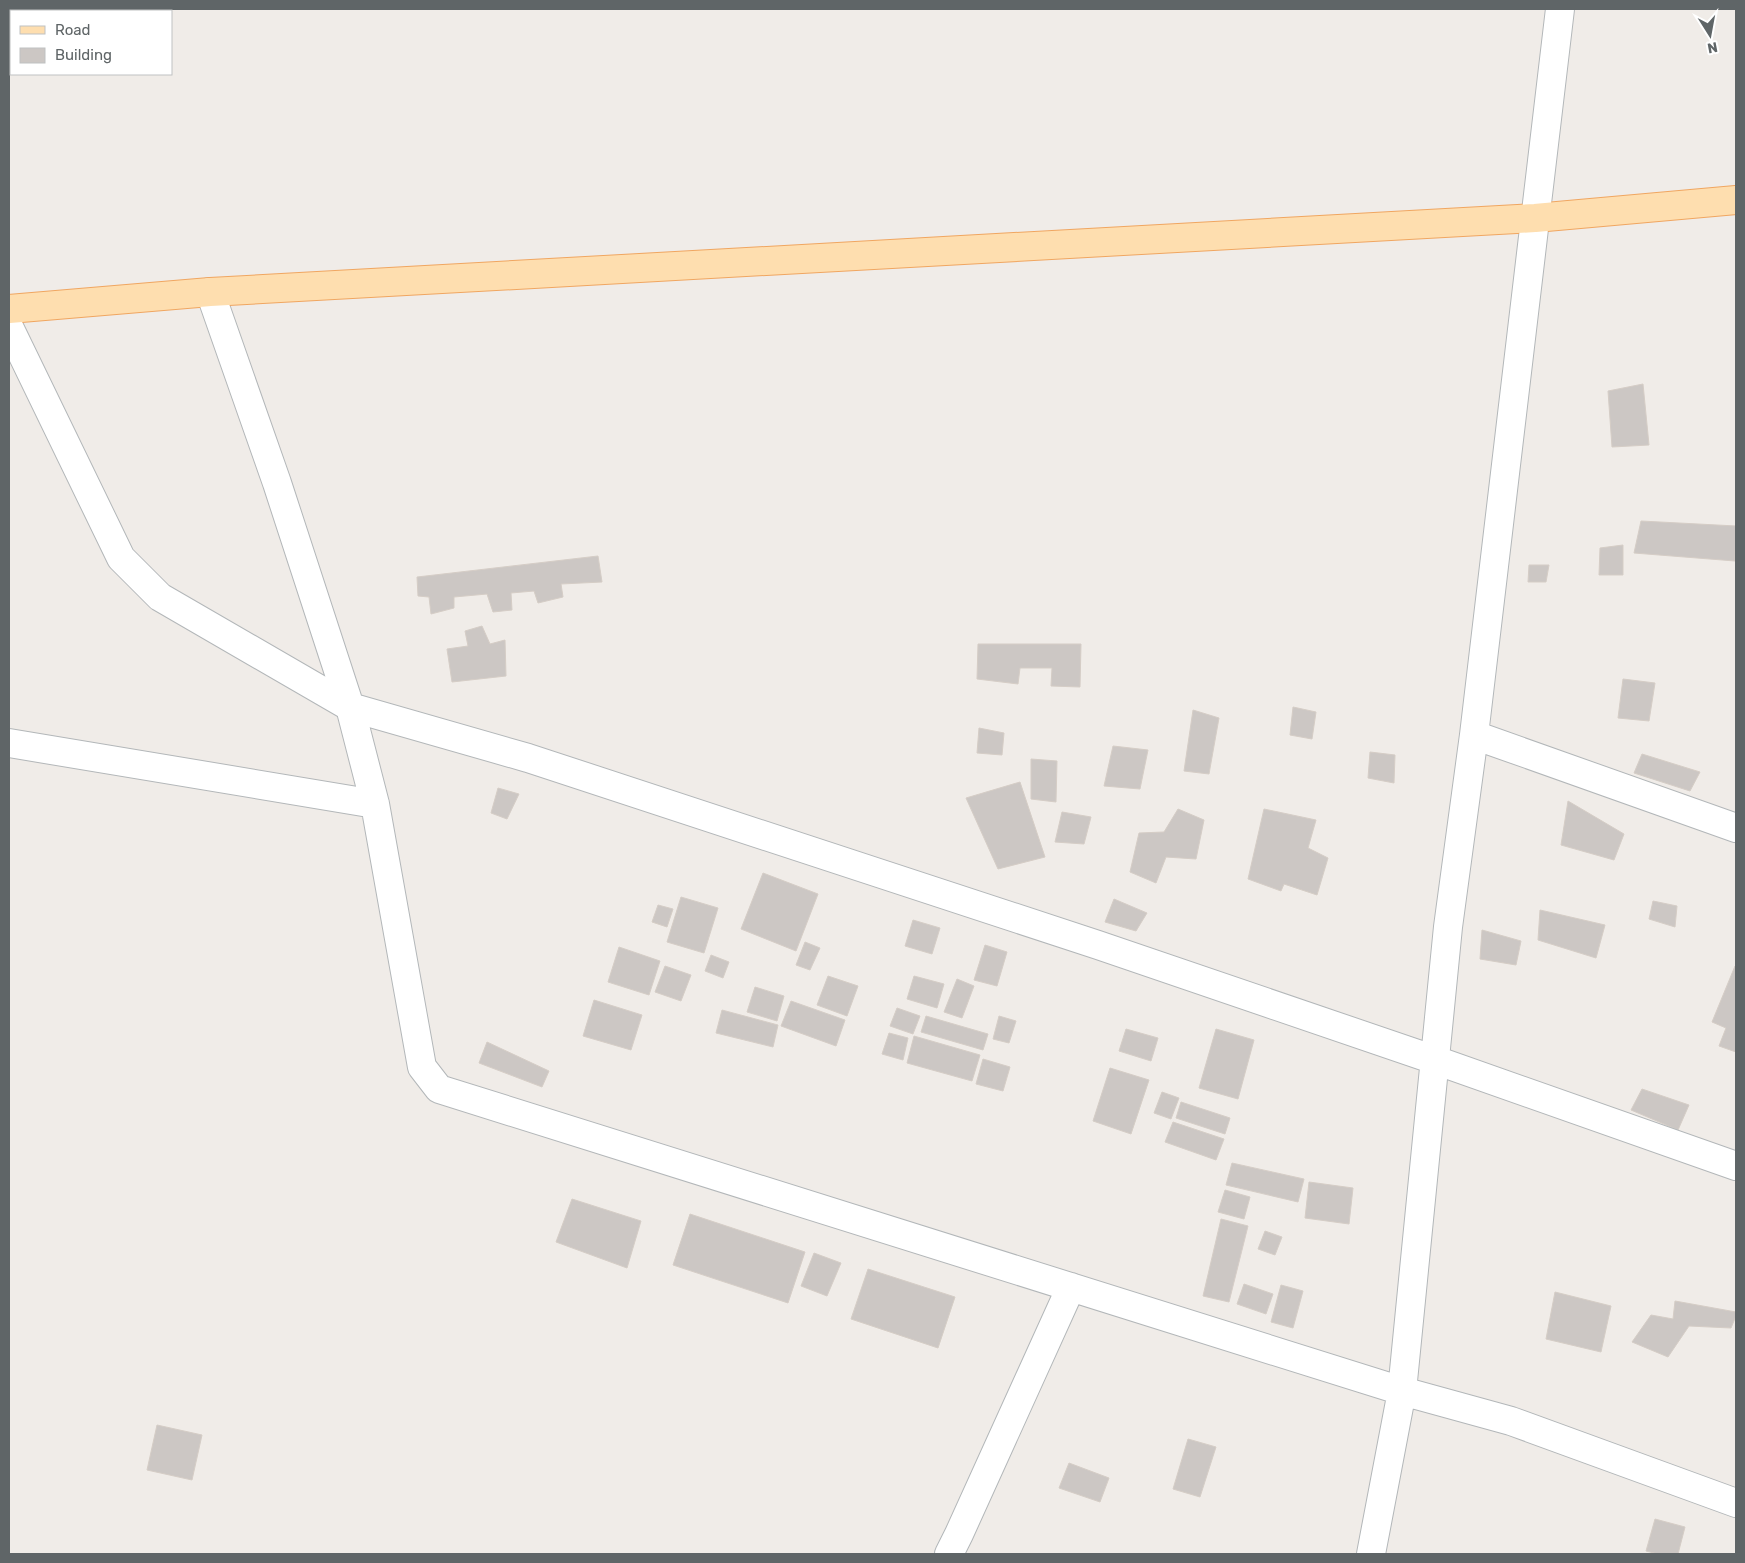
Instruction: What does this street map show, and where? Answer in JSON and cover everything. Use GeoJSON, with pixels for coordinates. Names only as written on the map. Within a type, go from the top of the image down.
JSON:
{"type":"FeatureCollection","features":[{"type":"Feature","properties":{"kind":"main road"},"geometry":{"type":"LineString","coordinates":[[9,309],[210,292],[1535,218],[1736,200]]}},
{"type":"Feature","properties":{"kind":"street"},"geometry":{"type":"LineString","coordinates":[[1371,1554],[1402,1390],[1448,927],[1474,734],[1560,9]]}},
{"type":"Feature","properties":{"kind":"street"},"geometry":{"type":"LineString","coordinates":[[210,292],[277,483],[350,708],[375,804],[422,1067],[439,1089],[1402,1390],[1511,1421],[1736,1503]]}},
{"type":"Feature","properties":{"kind":"street"},"geometry":{"type":"LineString","coordinates":[[9,327],[121,558],[160,597],[350,708],[528,758],[1098,945],[1435,1060],[1736,1166]]}},
{"type":"Feature","properties":{"kind":"street"},"geometry":{"type":"LineString","coordinates":[[1474,734],[1736,828]]}},
{"type":"Feature","properties":{"kind":"street"},"geometry":{"type":"LineString","coordinates":[[9,743],[375,804]]}},
{"type":"Feature","properties":{"kind":"street"},"geometry":{"type":"LineString","coordinates":[[949,1554],[1071,1287]]}},
{"type":"Feature","properties":{"kind":"building"},"geometry":{"type":"Polygon","coordinates":[[[1643,384],[1649,445],[1612,447],[1608,391],[1643,384]]]}},
{"type":"Feature","properties":{"kind":"building"},"geometry":{"type":"Polygon","coordinates":[[[1641,521],[1736,526],[1735,561],[1634,553],[1641,521]]]}},
{"type":"Feature","properties":{"kind":"building"},"geometry":{"type":"Polygon","coordinates":[[[1623,545],[1623,575],[1599,575],[1600,548],[1623,545]]]}},
{"type":"Feature","properties":{"kind":"building"},"geometry":{"type":"Polygon","coordinates":[[[598,556],[602,582],[561,584],[563,597],[538,603],[534,591],[511,593],[512,610],[493,612],[487,594],[454,597],[454,608],[431,614],[429,597],[418,596],[417,577],[598,556]]]}},
{"type":"Feature","properties":{"kind":"building"},"geometry":{"type":"Polygon","coordinates":[[[1529,565],[1549,565],[1546,582],[1528,582],[1529,565]]]}},
{"type":"Feature","properties":{"kind":"building"},"geometry":{"type":"Polygon","coordinates":[[[482,626],[490,644],[505,640],[506,676],[452,682],[447,649],[468,646],[465,631],[482,626]]]}},
{"type":"Feature","properties":{"kind":"building"},"geometry":{"type":"Polygon","coordinates":[[[978,644],[1081,644],[1080,687],[1051,686],[1052,668],[1020,668],[1018,684],[977,679],[978,644]]]}},
{"type":"Feature","properties":{"kind":"building"},"geometry":{"type":"Polygon","coordinates":[[[1623,679],[1655,683],[1649,721],[1618,718],[1623,679]]]}},
{"type":"Feature","properties":{"kind":"building"},"geometry":{"type":"Polygon","coordinates":[[[1293,707],[1316,712],[1312,739],[1290,735],[1293,707]]]}},
{"type":"Feature","properties":{"kind":"building"},"geometry":{"type":"Polygon","coordinates":[[[1193,710],[1219,718],[1209,774],[1184,771],[1193,710]]]}},
{"type":"Feature","properties":{"kind":"building"},"geometry":{"type":"Polygon","coordinates":[[[979,728],[1004,733],[1002,755],[977,753],[979,728]]]}},
{"type":"Feature","properties":{"kind":"building"},"geometry":{"type":"Polygon","coordinates":[[[1113,746],[1148,750],[1140,789],[1104,786],[1113,746]]]}},
{"type":"Feature","properties":{"kind":"building"},"geometry":{"type":"Polygon","coordinates":[[[1370,752],[1395,755],[1394,783],[1368,778],[1370,752]]]}},
{"type":"Feature","properties":{"kind":"building"},"geometry":{"type":"Polygon","coordinates":[[[1642,754],[1700,772],[1690,791],[1634,773],[1642,754]]]}},
{"type":"Feature","properties":{"kind":"building"},"geometry":{"type":"Polygon","coordinates":[[[1031,759],[1057,761],[1056,802],[1031,799],[1031,759]]]}},
{"type":"Feature","properties":{"kind":"building"},"geometry":{"type":"Polygon","coordinates":[[[1020,782],[1045,857],[998,869],[966,798],[1020,782]]]}},
{"type":"Feature","properties":{"kind":"building"},"geometry":{"type":"Polygon","coordinates":[[[498,788],[519,794],[507,819],[491,813],[498,788]]]}},
{"type":"Feature","properties":{"kind":"building"},"geometry":{"type":"Polygon","coordinates":[[[1568,801],[1624,834],[1614,860],[1561,845],[1568,801]]]}},
{"type":"Feature","properties":{"kind":"building"},"geometry":{"type":"Polygon","coordinates":[[[1178,809],[1204,820],[1196,859],[1166,857],[1156,883],[1130,872],[1139,833],[1164,832],[1178,809]]]}},
{"type":"Feature","properties":{"kind":"building"},"geometry":{"type":"Polygon","coordinates":[[[1264,809],[1316,820],[1308,848],[1328,858],[1317,895],[1284,884],[1281,891],[1248,879],[1264,809]]]}},
{"type":"Feature","properties":{"kind":"building"},"geometry":{"type":"Polygon","coordinates":[[[1062,812],[1091,817],[1084,844],[1055,842],[1062,812]]]}},
{"type":"Feature","properties":{"kind":"building"},"geometry":{"type":"Polygon","coordinates":[[[763,873],[818,894],[796,951],[741,929],[763,873]]]}},
{"type":"Feature","properties":{"kind":"building"},"geometry":{"type":"Polygon","coordinates":[[[681,897],[718,908],[704,953],[667,942],[681,897]]]}},
{"type":"Feature","properties":{"kind":"building"},"geometry":{"type":"Polygon","coordinates":[[[1114,899],[1147,913],[1136,931],[1105,922],[1114,899]]]}},
{"type":"Feature","properties":{"kind":"building"},"geometry":{"type":"Polygon","coordinates":[[[1653,901],[1677,906],[1675,927],[1649,919],[1653,901]]]}},
{"type":"Feature","properties":{"kind":"building"},"geometry":{"type":"Polygon","coordinates":[[[658,905],[673,909],[667,927],[652,922],[658,905]]]}},
{"type":"Feature","properties":{"kind":"building"},"geometry":{"type":"Polygon","coordinates":[[[1540,910],[1605,925],[1596,958],[1538,940],[1540,910]]]}},
{"type":"Feature","properties":{"kind":"building"},"geometry":{"type":"Polygon","coordinates":[[[913,920],[940,928],[932,954],[905,946],[913,920]]]}},
{"type":"Feature","properties":{"kind":"building"},"geometry":{"type":"Polygon","coordinates":[[[1482,930],[1521,941],[1516,965],[1480,959],[1482,930]]]}},
{"type":"Feature","properties":{"kind":"building"},"geometry":{"type":"Polygon","coordinates":[[[805,942],[820,948],[810,970],[796,965],[805,942]]]}},
{"type":"Feature","properties":{"kind":"building"},"geometry":{"type":"Polygon","coordinates":[[[985,945],[1007,952],[997,986],[974,980],[985,945]]]}},
{"type":"Feature","properties":{"kind":"building"},"geometry":{"type":"Polygon","coordinates":[[[619,947],[660,961],[649,995],[608,982],[619,947]]]}},
{"type":"Feature","properties":{"kind":"building"},"geometry":{"type":"Polygon","coordinates":[[[711,955],[729,962],[723,978],[705,971],[711,955]]]}},
{"type":"Feature","properties":{"kind":"building"},"geometry":{"type":"Polygon","coordinates":[[[665,966],[691,975],[681,1001],[655,992],[665,966]]]}},
{"type":"Feature","properties":{"kind":"building"},"geometry":{"type":"Polygon","coordinates":[[[1735,966],[1736,1052],[1719,1046],[1726,1028],[1712,1022],[1735,966]]]}},
{"type":"Feature","properties":{"kind":"building"},"geometry":{"type":"Polygon","coordinates":[[[828,976],[858,986],[847,1016],[817,1005],[828,976]]]}},
{"type":"Feature","properties":{"kind":"building"},"geometry":{"type":"Polygon","coordinates":[[[914,976],[944,984],[937,1008],[907,999],[914,976]]]}},
{"type":"Feature","properties":{"kind":"building"},"geometry":{"type":"Polygon","coordinates":[[[957,979],[974,986],[962,1018],[944,1012],[957,979]]]}},
{"type":"Feature","properties":{"kind":"building"},"geometry":{"type":"Polygon","coordinates":[[[755,987],[784,996],[777,1021],[747,1012],[755,987]]]}},
{"type":"Feature","properties":{"kind":"building"},"geometry":{"type":"Polygon","coordinates":[[[594,1000],[642,1015],[631,1050],[583,1036],[594,1000]]]}},
{"type":"Feature","properties":{"kind":"building"},"geometry":{"type":"Polygon","coordinates":[[[791,1001],[845,1020],[836,1046],[781,1026],[791,1001]]]}},
{"type":"Feature","properties":{"kind":"building"},"geometry":{"type":"Polygon","coordinates":[[[897,1008],[920,1016],[913,1034],[890,1026],[897,1008]]]}},
{"type":"Feature","properties":{"kind":"building"},"geometry":{"type":"Polygon","coordinates":[[[722,1010],[778,1025],[773,1047],[716,1033],[722,1010]]]}},
{"type":"Feature","properties":{"kind":"building"},"geometry":{"type":"Polygon","coordinates":[[[926,1016],[988,1034],[983,1050],[921,1032],[926,1016]]]}},
{"type":"Feature","properties":{"kind":"building"},"geometry":{"type":"Polygon","coordinates":[[[999,1016],[1016,1021],[1009,1043],[993,1039],[999,1016]]]}},
{"type":"Feature","properties":{"kind":"building"},"geometry":{"type":"Polygon","coordinates":[[[1126,1029],[1158,1038],[1151,1061],[1119,1051],[1126,1029]]]}},
{"type":"Feature","properties":{"kind":"building"},"geometry":{"type":"Polygon","coordinates":[[[1216,1029],[1254,1040],[1238,1099],[1199,1088],[1216,1029]]]}},
{"type":"Feature","properties":{"kind":"building"},"geometry":{"type":"Polygon","coordinates":[[[889,1033],[908,1038],[903,1060],[882,1054],[889,1033]]]}},
{"type":"Feature","properties":{"kind":"building"},"geometry":{"type":"Polygon","coordinates":[[[914,1036],[980,1055],[972,1081],[907,1063],[914,1036]]]}},
{"type":"Feature","properties":{"kind":"building"},"geometry":{"type":"Polygon","coordinates":[[[487,1042],[549,1071],[542,1087],[479,1063],[487,1042]]]}},
{"type":"Feature","properties":{"kind":"building"},"geometry":{"type":"Polygon","coordinates":[[[983,1059],[1010,1067],[1003,1091],[976,1084],[983,1059]]]}},
{"type":"Feature","properties":{"kind":"building"},"geometry":{"type":"Polygon","coordinates":[[[1110,1068],[1149,1080],[1131,1134],[1093,1121],[1110,1068]]]}},
{"type":"Feature","properties":{"kind":"building"},"geometry":{"type":"Polygon","coordinates":[[[1642,1089],[1689,1105],[1678,1130],[1631,1110],[1642,1089]]]}},
{"type":"Feature","properties":{"kind":"building"},"geometry":{"type":"Polygon","coordinates":[[[1162,1092],[1179,1098],[1171,1119],[1154,1113],[1162,1092]]]}},
{"type":"Feature","properties":{"kind":"building"},"geometry":{"type":"Polygon","coordinates":[[[1181,1102],[1230,1118],[1225,1134],[1176,1118],[1181,1102]]]}},
{"type":"Feature","properties":{"kind":"building"},"geometry":{"type":"Polygon","coordinates":[[[1173,1122],[1224,1139],[1216,1160],[1165,1142],[1173,1122]]]}},
{"type":"Feature","properties":{"kind":"building"},"geometry":{"type":"Polygon","coordinates":[[[1232,1163],[1304,1179],[1298,1202],[1226,1185],[1232,1163]]]}},
{"type":"Feature","properties":{"kind":"building"},"geometry":{"type":"Polygon","coordinates":[[[1309,1182],[1353,1188],[1349,1224],[1305,1218],[1309,1182]]]}},
{"type":"Feature","properties":{"kind":"building"},"geometry":{"type":"Polygon","coordinates":[[[1225,1190],[1250,1197],[1244,1219],[1218,1212],[1225,1190]]]}},
{"type":"Feature","properties":{"kind":"building"},"geometry":{"type":"Polygon","coordinates":[[[572,1199],[641,1221],[627,1268],[556,1242],[572,1199]]]}},
{"type":"Feature","properties":{"kind":"building"},"geometry":{"type":"Polygon","coordinates":[[[690,1214],[805,1252],[788,1303],[673,1265],[690,1214]]]}},
{"type":"Feature","properties":{"kind":"building"},"geometry":{"type":"Polygon","coordinates":[[[1221,1219],[1248,1226],[1229,1302],[1203,1296],[1221,1219]]]}},
{"type":"Feature","properties":{"kind":"building"},"geometry":{"type":"Polygon","coordinates":[[[1265,1231],[1282,1237],[1275,1255],[1258,1249],[1265,1231]]]}},
{"type":"Feature","properties":{"kind":"building"},"geometry":{"type":"Polygon","coordinates":[[[814,1253],[841,1263],[827,1296],[801,1286],[814,1253]]]}},
{"type":"Feature","properties":{"kind":"building"},"geometry":{"type":"Polygon","coordinates":[[[868,1269],[955,1297],[938,1348],[851,1319],[868,1269]]]}},
{"type":"Feature","properties":{"kind":"building"},"geometry":{"type":"Polygon","coordinates":[[[1244,1284],[1273,1294],[1266,1314],[1237,1304],[1244,1284]]]}},
{"type":"Feature","properties":{"kind":"building"},"geometry":{"type":"Polygon","coordinates":[[[1281,1285],[1303,1291],[1293,1328],[1271,1322],[1281,1285]]]}},
{"type":"Feature","properties":{"kind":"building"},"geometry":{"type":"Polygon","coordinates":[[[1555,1292],[1611,1306],[1601,1352],[1546,1339],[1555,1292]]]}},
{"type":"Feature","properties":{"kind":"building"},"geometry":{"type":"Polygon","coordinates":[[[1675,1301],[1736,1312],[1736,1316],[1731,1328],[1689,1326],[1668,1357],[1632,1342],[1651,1315],[1673,1319],[1675,1301]]]}},
{"type":"Feature","properties":{"kind":"building"},"geometry":{"type":"Polygon","coordinates":[[[157,1425],[202,1435],[192,1480],[147,1470],[157,1425]]]}},
{"type":"Feature","properties":{"kind":"building"},"geometry":{"type":"Polygon","coordinates":[[[1188,1439],[1216,1447],[1200,1497],[1173,1489],[1188,1439]]]}},
{"type":"Feature","properties":{"kind":"building"},"geometry":{"type":"Polygon","coordinates":[[[1069,1463],[1109,1478],[1100,1502],[1059,1488],[1069,1463]]]}},
{"type":"Feature","properties":{"kind":"building"},"geometry":{"type":"Polygon","coordinates":[[[1655,1519],[1685,1527],[1678,1554],[1658,1554],[1646,1551],[1655,1519]]]}}]}
